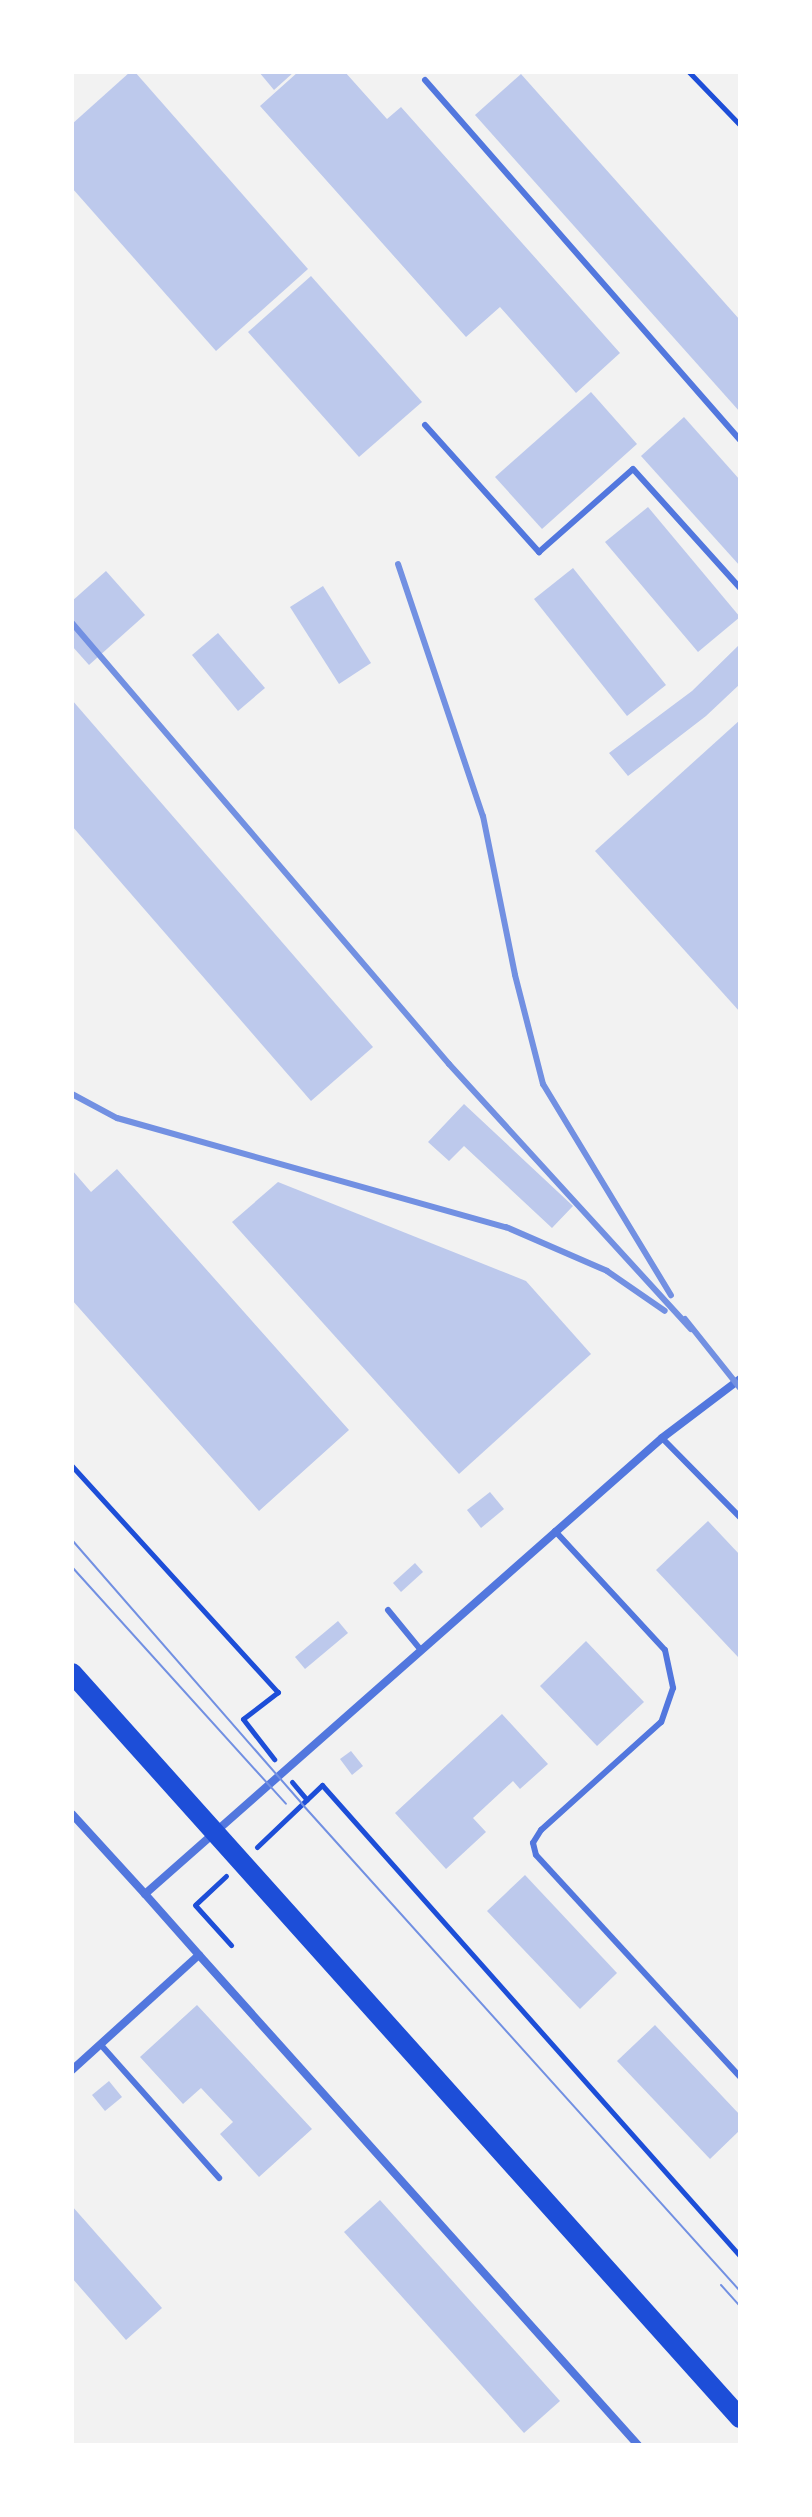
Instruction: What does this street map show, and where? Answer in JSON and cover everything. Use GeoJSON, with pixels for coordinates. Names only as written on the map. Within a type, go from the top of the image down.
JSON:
{"type":"FeatureCollection","features":[{"type":"Feature","properties":{"kind":"main road"},"geometry":{"type":"LineString","coordinates":[[72,1673],[243,1860],[740,2418]]}},
{"type":"Feature","properties":{"kind":"street"},"geometry":{"type":"LineString","coordinates":[[145,1894],[662,1438],[740,1379]]}},
{"type":"Feature","properties":{"kind":"street"},"geometry":{"type":"LineString","coordinates":[[72,1814],[638,2445]]}},
{"type":"Feature","properties":{"kind":"street"},"geometry":{"type":"LineString","coordinates":[[72,2070],[199,1955]]}},
{"type":"Feature","properties":{"kind":"lane"},"geometry":{"type":"LineString","coordinates":[[425,80],[740,440]]}},
{"type":"Feature","properties":{"kind":"lane"},"geometry":{"type":"LineString","coordinates":[[425,425],[539,552],[633,469],[740,588]]}},
{"type":"Feature","properties":{"kind":"lane"},"geometry":{"type":"LineString","coordinates":[[662,1438],[740,1517]]}},
{"type":"Feature","properties":{"kind":"lane"},"geometry":{"type":"LineString","coordinates":[[555,1531],[665,1650],[672,1669],[673,1688],[661,1722],[541,1830],[533,1843],[536,1855],[740,2077]]}},
{"type":"Feature","properties":{"kind":"lane"},"geometry":{"type":"LineString","coordinates":[[388,1610],[420,1649]]}},
{"type":"Feature","properties":{"kind":"lane"},"geometry":{"type":"LineString","coordinates":[[101,2045],[219,2178]]}},
{"type":"Feature","properties":{"kind":"path"},"geometry":{"type":"LineString","coordinates":[[689,72],[740,125]]}},
{"type":"Feature","properties":{"kind":"path"},"geometry":{"type":"LineString","coordinates":[[72,1466],[278,1692],[243,1719],[307,1800]]}},
{"type":"Feature","properties":{"kind":"path"},"geometry":{"type":"LineString","coordinates":[[231,1945],[195,1905],[322,1785],[740,2256]]}},
{"type":"Feature","properties":{"kind":"building"},"geometry":{"type":"Polygon","coordinates":[[[130,72],[135,72],[308,269],[216,351],[72,188],[72,124],[130,72]]]}},
{"type":"Feature","properties":{"kind":"building"},"geometry":{"type":"Polygon","coordinates":[[[259,72],[294,72],[274,90],[259,72]]]}},
{"type":"Feature","properties":{"kind":"building"},"geometry":{"type":"Polygon","coordinates":[[[298,72],[345,72],[387,119],[401,107],[620,353],[576,393],[500,307],[466,337],[260,106],[298,72]]]}},
{"type":"Feature","properties":{"kind":"building"},"geometry":{"type":"Polygon","coordinates":[[[521,74],[740,320],[740,412],[475,115],[521,74]]]}},
{"type":"Feature","properties":{"kind":"building"},"geometry":{"type":"Polygon","coordinates":[[[311,276],[422,402],[359,457],[248,332],[311,276]]]}},
{"type":"Feature","properties":{"kind":"building"},"geometry":{"type":"Polygon","coordinates":[[[591,392],[637,444],[542,529],[495,477],[591,392]]]}},
{"type":"Feature","properties":{"kind":"building"},"geometry":{"type":"Polygon","coordinates":[[[684,417],[740,480],[740,566],[641,456],[684,417]]]}},
{"type":"Feature","properties":{"kind":"building"},"geometry":{"type":"Polygon","coordinates":[[[648,507],[740,617],[698,652],[605,542],[648,507]]]}},
{"type":"Feature","properties":{"kind":"building"},"geometry":{"type":"Polygon","coordinates":[[[573,568],[666,685],[627,716],[534,599],[573,568]]]}},
{"type":"Feature","properties":{"kind":"building"},"geometry":{"type":"Polygon","coordinates":[[[106,571],[145,615],[89,665],[72,646],[72,601],[106,571]]]}},
{"type":"Feature","properties":{"kind":"building"},"geometry":{"type":"Polygon","coordinates":[[[323,586],[371,663],[339,684],[290,607],[323,586]]]}},
{"type":"Feature","properties":{"kind":"building"},"geometry":{"type":"Polygon","coordinates":[[[218,633],[265,688],[238,711],[192,655],[218,633]]]}},
{"type":"Feature","properties":{"kind":"building"},"geometry":{"type":"Polygon","coordinates":[[[740,644],[740,684],[706,716],[628,776],[609,753],[692,691],[740,644]]]}},
{"type":"Feature","properties":{"kind":"building"},"geometry":{"type":"Polygon","coordinates":[[[72,700],[373,1047],[311,1101],[72,826],[72,700]]]}},
{"type":"Feature","properties":{"kind":"building"},"geometry":{"type":"Polygon","coordinates":[[[740,720],[740,1012],[595,851],[740,720]]]}},
{"type":"Feature","properties":{"kind":"building"},"geometry":{"type":"Polygon","coordinates":[[[464,1104],[573,1206],[552,1228],[464,1146],[449,1161],[428,1142],[464,1104]]]}},
{"type":"Feature","properties":{"kind":"building"},"geometry":{"type":"Polygon","coordinates":[[[117,1169],[349,1430],[259,1511],[72,1300],[72,1170],[91,1192],[117,1169]]]}},
{"type":"Feature","properties":{"kind":"building"},"geometry":{"type":"Polygon","coordinates":[[[278,1182],[526,1281],[591,1354],[459,1474],[232,1222],[278,1182]]]}},
{"type":"Feature","properties":{"kind":"building"},"geometry":{"type":"Polygon","coordinates":[[[490,1492],[504,1509],[481,1528],[467,1510],[490,1492]]]}},
{"type":"Feature","properties":{"kind":"building"},"geometry":{"type":"Polygon","coordinates":[[[708,1521],[740,1555],[738,1657],[656,1570],[708,1521]]]}},
{"type":"Feature","properties":{"kind":"building"},"geometry":{"type":"Polygon","coordinates":[[[415,1563],[423,1572],[401,1592],[393,1583],[415,1563]]]}},
{"type":"Feature","properties":{"kind":"building"},"geometry":{"type":"Polygon","coordinates":[[[338,1621],[348,1633],[305,1669],[295,1657],[338,1621]]]}},
{"type":"Feature","properties":{"kind":"building"},"geometry":{"type":"Polygon","coordinates":[[[586,1641],[644,1702],[597,1746],[540,1686],[586,1641]]]}},
{"type":"Feature","properties":{"kind":"building"},"geometry":{"type":"Polygon","coordinates":[[[502,1714],[548,1764],[520,1789],[513,1781],[473,1818],[486,1832],[446,1869],[395,1813],[502,1714]]]}},
{"type":"Feature","properties":{"kind":"building"},"geometry":{"type":"Polygon","coordinates":[[[351,1751],[363,1766],[352,1775],[340,1759],[351,1751]]]}},
{"type":"Feature","properties":{"kind":"building"},"geometry":{"type":"Polygon","coordinates":[[[525,1875],[617,1973],[580,2009],[487,1911],[525,1875]]]}},
{"type":"Feature","properties":{"kind":"building"},"geometry":{"type":"Polygon","coordinates":[[[197,2005],[312,2129],[259,2177],[220,2134],[233,2122],[201,2088],[183,2104],[140,2057],[197,2005]]]}},
{"type":"Feature","properties":{"kind":"building"},"geometry":{"type":"Polygon","coordinates":[[[655,2025],[740,2115],[740,2130],[710,2159],[617,2061],[655,2025]]]}},
{"type":"Feature","properties":{"kind":"building"},"geometry":{"type":"Polygon","coordinates":[[[109,2081],[122,2097],[105,2111],[92,2095],[109,2081]]]}},
{"type":"Feature","properties":{"kind":"building"},"geometry":{"type":"Polygon","coordinates":[[[380,2200],[560,2401],[524,2433],[344,2232],[380,2200]]]}},
{"type":"Feature","properties":{"kind":"building"},"geometry":{"type":"Polygon","coordinates":[[[72,2206],[162,2308],[126,2340],[72,2278],[72,2206]]]}},
{"type":"Feature","properties":{"kind":"tram line"},"geometry":{"type":"LineString","coordinates":[[72,1540],[302,1804],[740,2291]]}},
{"type":"Feature","properties":{"kind":"tram line"},"geometry":{"type":"LineString","coordinates":[[72,1567],[286,1804]]}},
{"type":"Feature","properties":{"kind":"tram line"},"geometry":{"type":"LineString","coordinates":[[721,2285],[740,2306]]}},
{"type":"Feature","properties":{"kind":"railway"},"geometry":{"type":"LineString","coordinates":[[398,564],[483,816],[515,975],[543,1084],[671,1295]]}},
{"type":"Feature","properties":{"kind":"railway"},"geometry":{"type":"LineString","coordinates":[[72,623],[449,1064],[691,1329]]}},
{"type":"Feature","properties":{"kind":"railway"},"geometry":{"type":"LineString","coordinates":[[72,1094],[117,1118],[506,1227],[607,1271],[665,1311]]}},
{"type":"Feature","properties":{"kind":"railway"},"geometry":{"type":"LineString","coordinates":[[685,1319],[740,1388]]}}]}
